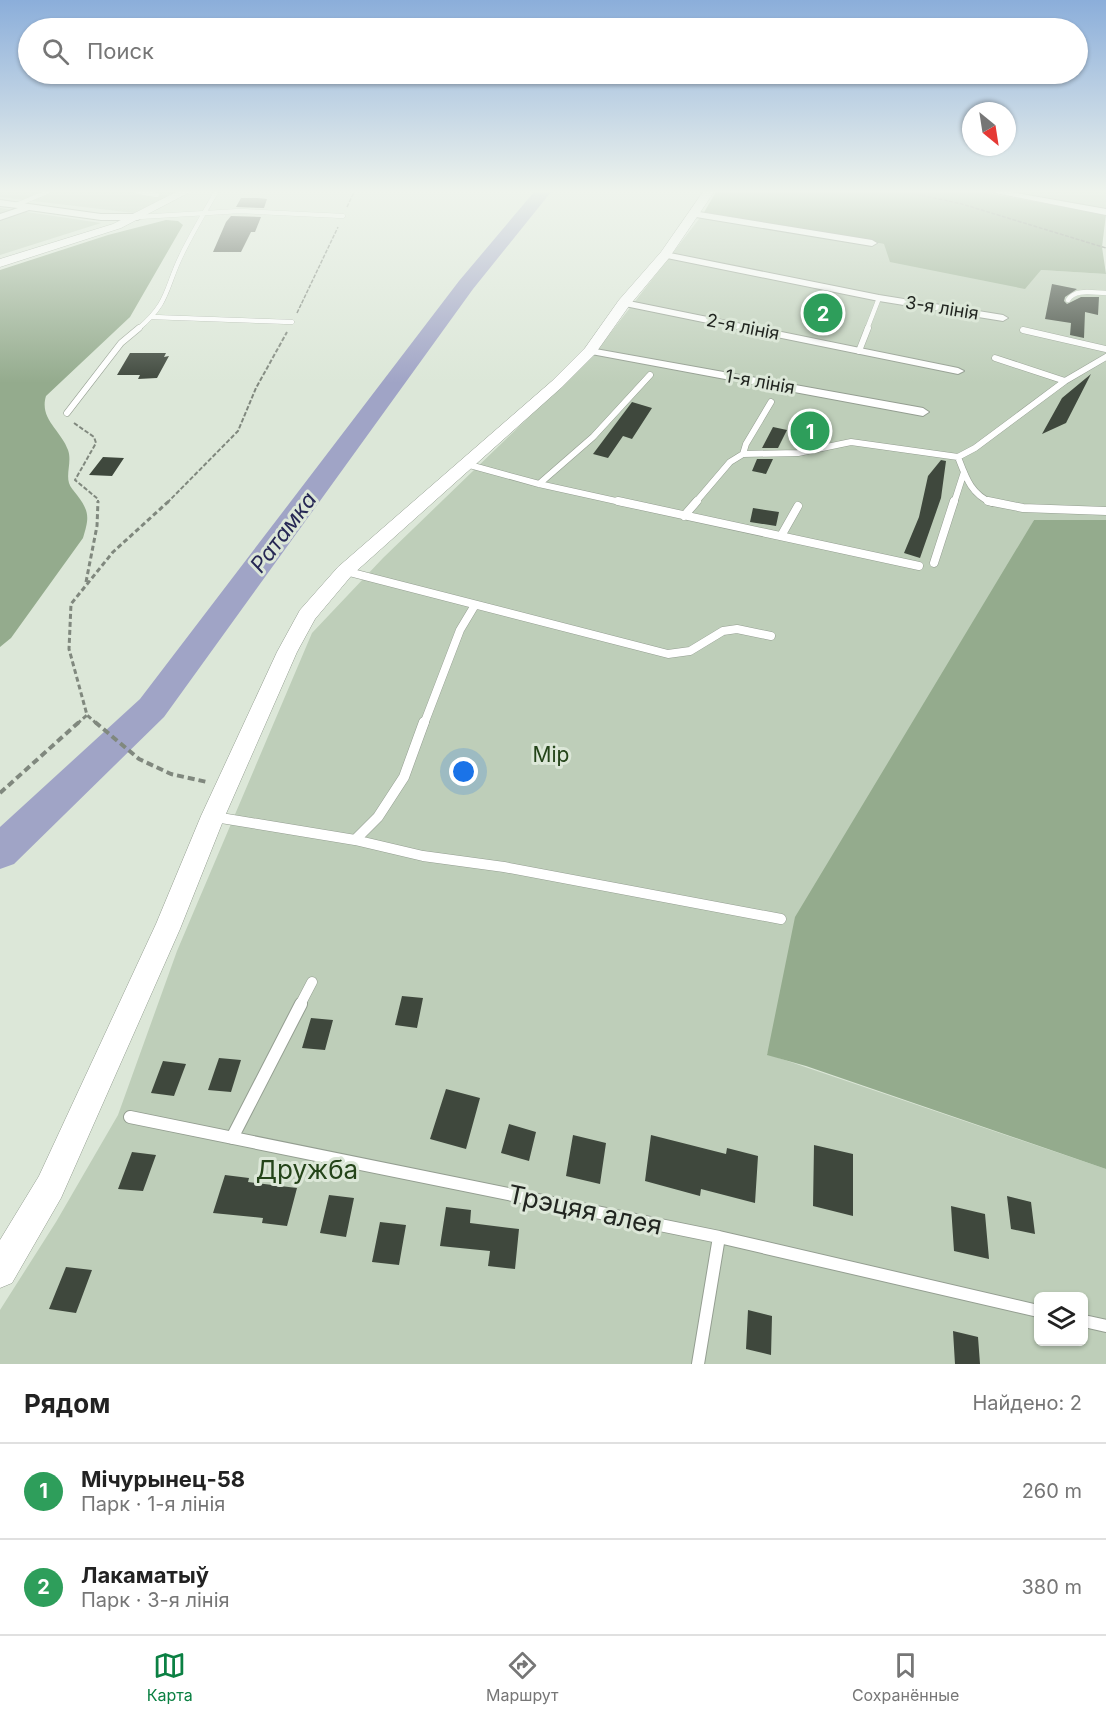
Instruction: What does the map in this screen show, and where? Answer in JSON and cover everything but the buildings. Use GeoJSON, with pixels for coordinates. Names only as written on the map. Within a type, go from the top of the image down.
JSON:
{"type":"FeatureCollection","features":[{"type":"Feature","properties":{"kind":"street"},"geometry":{"type":"LineString","coordinates":[[0,263],[24,256]]}},
{"type":"Feature","properties":{"kind":"street"},"geometry":{"type":"LineString","coordinates":[[0,1271],[50,1187],[166,929],[213,816],[292,642],[307,615],[345,571],[593,352],[667,256]]}},
{"type":"Feature","properties":{"kind":"street","name":"3-я лінія"},"geometry":{"type":"LineString","coordinates":[[667,256],[879,298],[1003,318]]}},
{"type":"Feature","properties":{"kind":"street","name":"2-я лінія"},"geometry":{"type":"LineString","coordinates":[[628,304],[958,371]]}},
{"type":"Feature","properties":{"kind":"street","name":"1-я лінія"},"geometry":{"type":"LineString","coordinates":[[593,352],[923,412]]}},
{"type":"Feature","properties":{"kind":"lane"},"geometry":{"type":"LineString","coordinates":[[67,413],[121,343],[152,317],[164,301],[181,256]]}},
{"type":"Feature","properties":{"kind":"lane"},"geometry":{"type":"LineString","coordinates":[[1068,300],[1070,296],[1079,292],[1106,293]]}},
{"type":"Feature","properties":{"kind":"lane"},"geometry":{"type":"LineString","coordinates":[[859,351],[879,298]]}},
{"type":"Feature","properties":{"kind":"lane"},"geometry":{"type":"LineString","coordinates":[[152,317],[292,322]]}},
{"type":"Feature","properties":{"kind":"lane"},"geometry":{"type":"LineString","coordinates":[[1023,330],[1106,349]]}},
{"type":"Feature","properties":{"kind":"lane"},"geometry":{"type":"LineString","coordinates":[[684,516],[730,462],[743,454],[798,453],[851,442],[958,457],[975,448],[1065,381],[1106,357]]}},
{"type":"Feature","properties":{"kind":"lane"},"geometry":{"type":"LineString","coordinates":[[995,358],[1065,381]]}},
{"type":"Feature","properties":{"kind":"lane"},"geometry":{"type":"LineString","coordinates":[[539,484],[593,437],[650,375]]}},
{"type":"Feature","properties":{"kind":"lane"},"geometry":{"type":"LineString","coordinates":[[743,454],[746,444],[771,402]]}},
{"type":"Feature","properties":{"kind":"lane"},"geometry":{"type":"LineString","coordinates":[[958,457],[974,492],[980,498],[992,503],[1106,511]]}},
{"type":"Feature","properties":{"kind":"lane"},"geometry":{"type":"LineString","coordinates":[[466,464],[539,484],[919,566]]}},
{"type":"Feature","properties":{"kind":"lane"},"geometry":{"type":"LineString","coordinates":[[934,563],[964,472]]}},
{"type":"Feature","properties":{"kind":"lane"},"geometry":{"type":"LineString","coordinates":[[781,536],[798,506]]}},
{"type":"Feature","properties":{"kind":"lane"},"geometry":{"type":"LineString","coordinates":[[345,571],[668,654],[690,651],[723,631],[737,629],[771,636]]}},
{"type":"Feature","properties":{"kind":"lane"},"geometry":{"type":"LineString","coordinates":[[356,840],[378,817],[404,777],[460,630],[475,605]]}},
{"type":"Feature","properties":{"kind":"lane"},"geometry":{"type":"LineString","coordinates":[[213,816],[356,840],[423,856],[504,867],[781,919]]}},
{"type":"Feature","properties":{"kind":"lane"},"geometry":{"type":"LineString","coordinates":[[232,1138],[312,982]]}},
{"type":"Feature","properties":{"kind":"lane","name":"Трэцяя алея"},"geometry":{"type":"LineString","coordinates":[[130,1117],[719,1237],[1034,1310]]}},
{"type":"Feature","properties":{"kind":"lane"},"geometry":{"type":"LineString","coordinates":[[698,1364],[719,1237]]}},
{"type":"Feature","properties":{"kind":"lane"},"geometry":{"type":"LineString","coordinates":[[1088,1322],[1106,1326]]}},
{"type":"Feature","properties":{"kind":"path"},"geometry":{"type":"LineString","coordinates":[[227,785],[171,774],[139,759],[87,715],[69,649],[71,604],[113,552],[149,521],[238,431],[256,388],[292,322],[324,256]]}},
{"type":"Feature","properties":{"kind":"path"},"geometry":{"type":"LineString","coordinates":[[67,413],[68,418],[94,437],[96,443],[75,480],[98,499],[100,507],[86,584]]}},
{"type":"Feature","properties":{"kind":"path"},"geometry":{"type":"LineString","coordinates":[[0,793],[87,715]]}},
{"type":"Feature","properties":{"kind":"green space"},"geometry":{"type":"Polygon","coordinates":[[[44,256],[165,256],[130,317],[46,396],[48,418],[68,450],[69,483],[84,506],[87,515],[86,525],[83,538],[11,638],[0,647],[0,270],[44,256]]]}},
{"type":"Feature","properties":{"kind":"green space"},"geometry":{"type":"Polygon","coordinates":[[[671,256],[954,256],[1040,270],[1106,274],[1106,520],[1034,520],[767,1054],[1106,1169],[1106,1364],[0,1364],[0,1310],[56,1222],[118,1115],[177,951],[312,633],[383,558],[594,354],[671,256]]]}},
{"type":"Feature","properties":{"kind":"green space"},"geometry":{"type":"Polygon","coordinates":[[[888,256],[1103,256],[1106,274],[1041,270],[1025,289],[890,262],[888,256]]]}},
{"type":"Feature","properties":{"kind":"green space"},"geometry":{"type":"Polygon","coordinates":[[[1034,520],[1106,520],[1106,1169],[806,1066],[767,1055],[795,917],[1034,520]]]}},
{"type":"Feature","properties":{"kind":"waterway","name":"Ратамка"},"geometry":{"type":"LineString","coordinates":[[0,852],[152,708],[466,285],[490,256]]}},
{"type":"Feature","properties":{"kind":"place","name":"Лакаматыў"},"geometry":{"type":"Point","coordinates":[823,313]}},
{"type":"Feature","properties":{"kind":"place","name":"Мічурынец-58"},"geometry":{"type":"Point","coordinates":[810,431]}},
{"type":"Feature","properties":{"kind":"park label","name":"Мір"},"geometry":{"type":"Point","coordinates":[551,755]}},
{"type":"Feature","properties":{"kind":"park label","name":"Дружба"},"geometry":{"type":"Point","coordinates":[307,1170]}}]}
